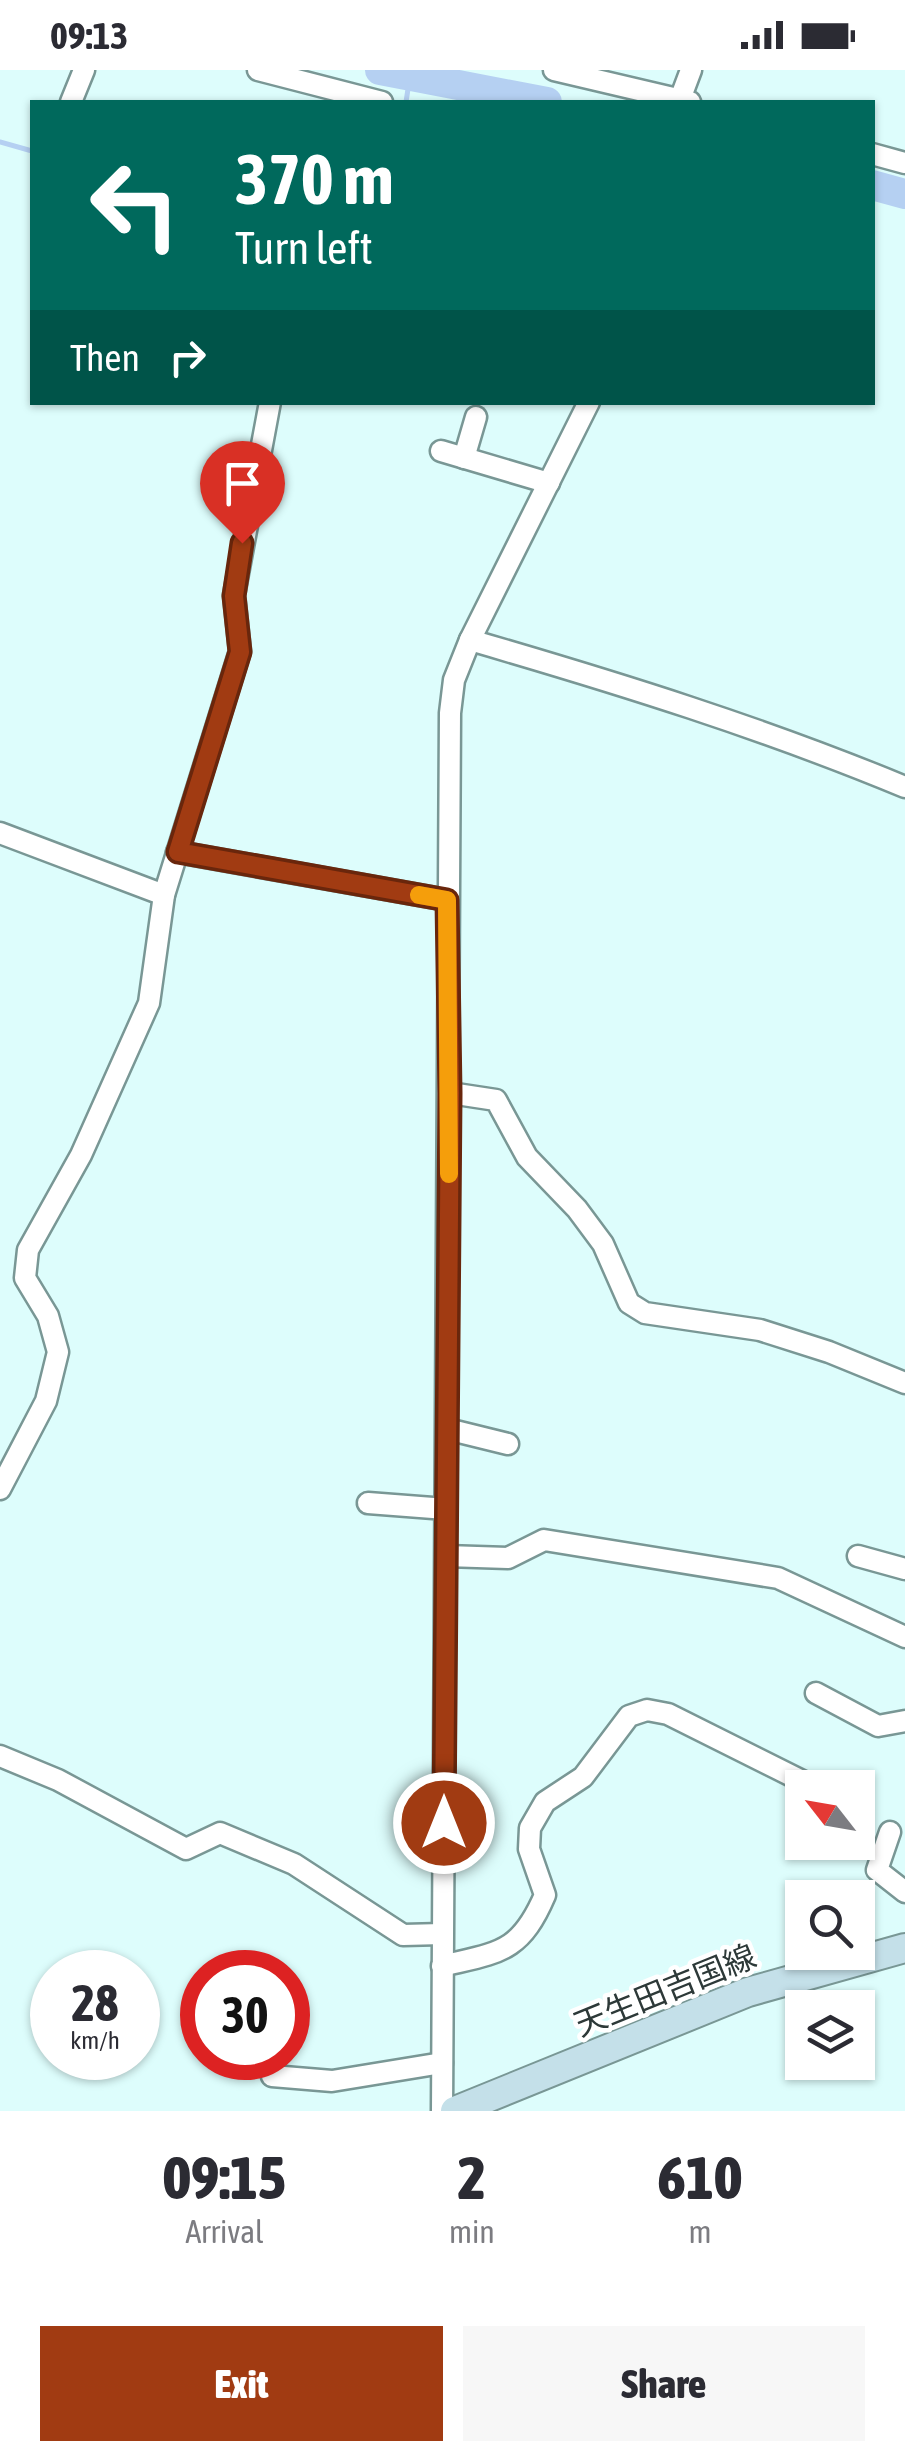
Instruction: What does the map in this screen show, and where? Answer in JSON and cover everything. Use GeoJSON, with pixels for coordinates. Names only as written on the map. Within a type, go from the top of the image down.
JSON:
{"type":"FeatureCollection","features":[{"type":"Feature","properties":{"kind":"main road","name":"天生田吉国線"},"geometry":{"type":"LineString","coordinates":[[455,2111],[748,1992],[905,1948]]}},
{"type":"Feature","properties":{"kind":"street"},"geometry":{"type":"LineString","coordinates":[[73,100],[84,70]]}},
{"type":"Feature","properties":{"kind":"street"},"geometry":{"type":"LineString","coordinates":[[258,70],[374,100]]}},
{"type":"Feature","properties":{"kind":"street"},"geometry":{"type":"LineString","coordinates":[[554,70],[679,100]]}},
{"type":"Feature","properties":{"kind":"street"},"geometry":{"type":"LineString","coordinates":[[683,100],[691,70]]}},
{"type":"Feature","properties":{"kind":"street"},"geometry":{"type":"LineString","coordinates":[[875,155],[905,163]]}},
{"type":"Feature","properties":{"kind":"street"},"geometry":{"type":"LineString","coordinates":[[0,1489],[46,1401],[58,1352],[48,1316],[25,1278],[28,1250],[81,1155],[149,1003],[164,894],[240,652],[234,596],[269,405]]}},
{"type":"Feature","properties":{"kind":"street"},"geometry":{"type":"LineString","coordinates":[[442,2111],[450,714],[454,680],[470,640],[588,405]]}},
{"type":"Feature","properties":{"kind":"street"},"geometry":{"type":"LineString","coordinates":[[464,458],[476,417]]}},
{"type":"Feature","properties":{"kind":"street"},"geometry":{"type":"LineString","coordinates":[[441,452],[549,483]]}},
{"type":"Feature","properties":{"kind":"street"},"geometry":{"type":"LineString","coordinates":[[470,640],[661,696],[810,748],[905,787]]}},
{"type":"Feature","properties":{"kind":"street"},"geometry":{"type":"LineString","coordinates":[[0,834],[164,894]]}},
{"type":"Feature","properties":{"kind":"street"},"geometry":{"type":"LineString","coordinates":[[178,852],[447,900]]}},
{"type":"Feature","properties":{"kind":"street"},"geometry":{"type":"LineString","coordinates":[[450,1093],[496,1100],[527,1156],[577,1209],[602,1244],[628,1304],[645,1313],[760,1330],[830,1352],[905,1383]]}},
{"type":"Feature","properties":{"kind":"street"},"geometry":{"type":"LineString","coordinates":[[446,1428],[508,1444]]}},
{"type":"Feature","properties":{"kind":"street"},"geometry":{"type":"LineString","coordinates":[[368,1504],[446,1509]]}},
{"type":"Feature","properties":{"kind":"street"},"geometry":{"type":"LineString","coordinates":[[446,1556],[508,1558],[544,1540],[778,1578],[905,1637]]}},
{"type":"Feature","properties":{"kind":"street"},"geometry":{"type":"LineString","coordinates":[[858,1556],[905,1568]]}},
{"type":"Feature","properties":{"kind":"street"},"geometry":{"type":"LineString","coordinates":[[816,1693],[878,1726],[905,1722]]}},
{"type":"Feature","properties":{"kind":"street"},"geometry":{"type":"LineString","coordinates":[[442,1966],[493,1954],[529,1932],[545,1895],[529,1849],[530,1828],[545,1802],[583,1777],[629,1716],[647,1710],[668,1714],[785,1772]]}},
{"type":"Feature","properties":{"kind":"street"},"geometry":{"type":"LineString","coordinates":[[0,1756],[58,1780],[186,1849],[220,1833],[294,1864],[403,1935],[442,1934]]}},
{"type":"Feature","properties":{"kind":"street"},"geometry":{"type":"LineString","coordinates":[[890,1832],[877,1870],[905,1892]]}},
{"type":"Feature","properties":{"kind":"street"},"geometry":{"type":"LineString","coordinates":[[310,2079],[332,2081],[442,2063]]}},
{"type":"Feature","properties":{"kind":"waterway"},"geometry":{"type":"LineString","coordinates":[[380,70],[537,100]]}},
{"type":"Feature","properties":{"kind":"waterway"},"geometry":{"type":"LineString","coordinates":[[406,100],[410,76]]}},
{"type":"Feature","properties":{"kind":"waterway"},"geometry":{"type":"LineString","coordinates":[[0,142],[30,150]]}},
{"type":"Feature","properties":{"kind":"waterway"},"geometry":{"type":"LineString","coordinates":[[875,186],[905,194]]}},
{"type":"Feature","properties":{"kind":"slow traffic"},"geometry":{"type":"LineString","coordinates":[[419,895],[447,900],[449,1174]]}},
{"type":"Feature","properties":{"kind":"route"},"geometry":{"type":"LineString","coordinates":[[242,543],[234,596],[240,652],[178,852],[447,900],[450,1093],[444,1823]]}}]}
